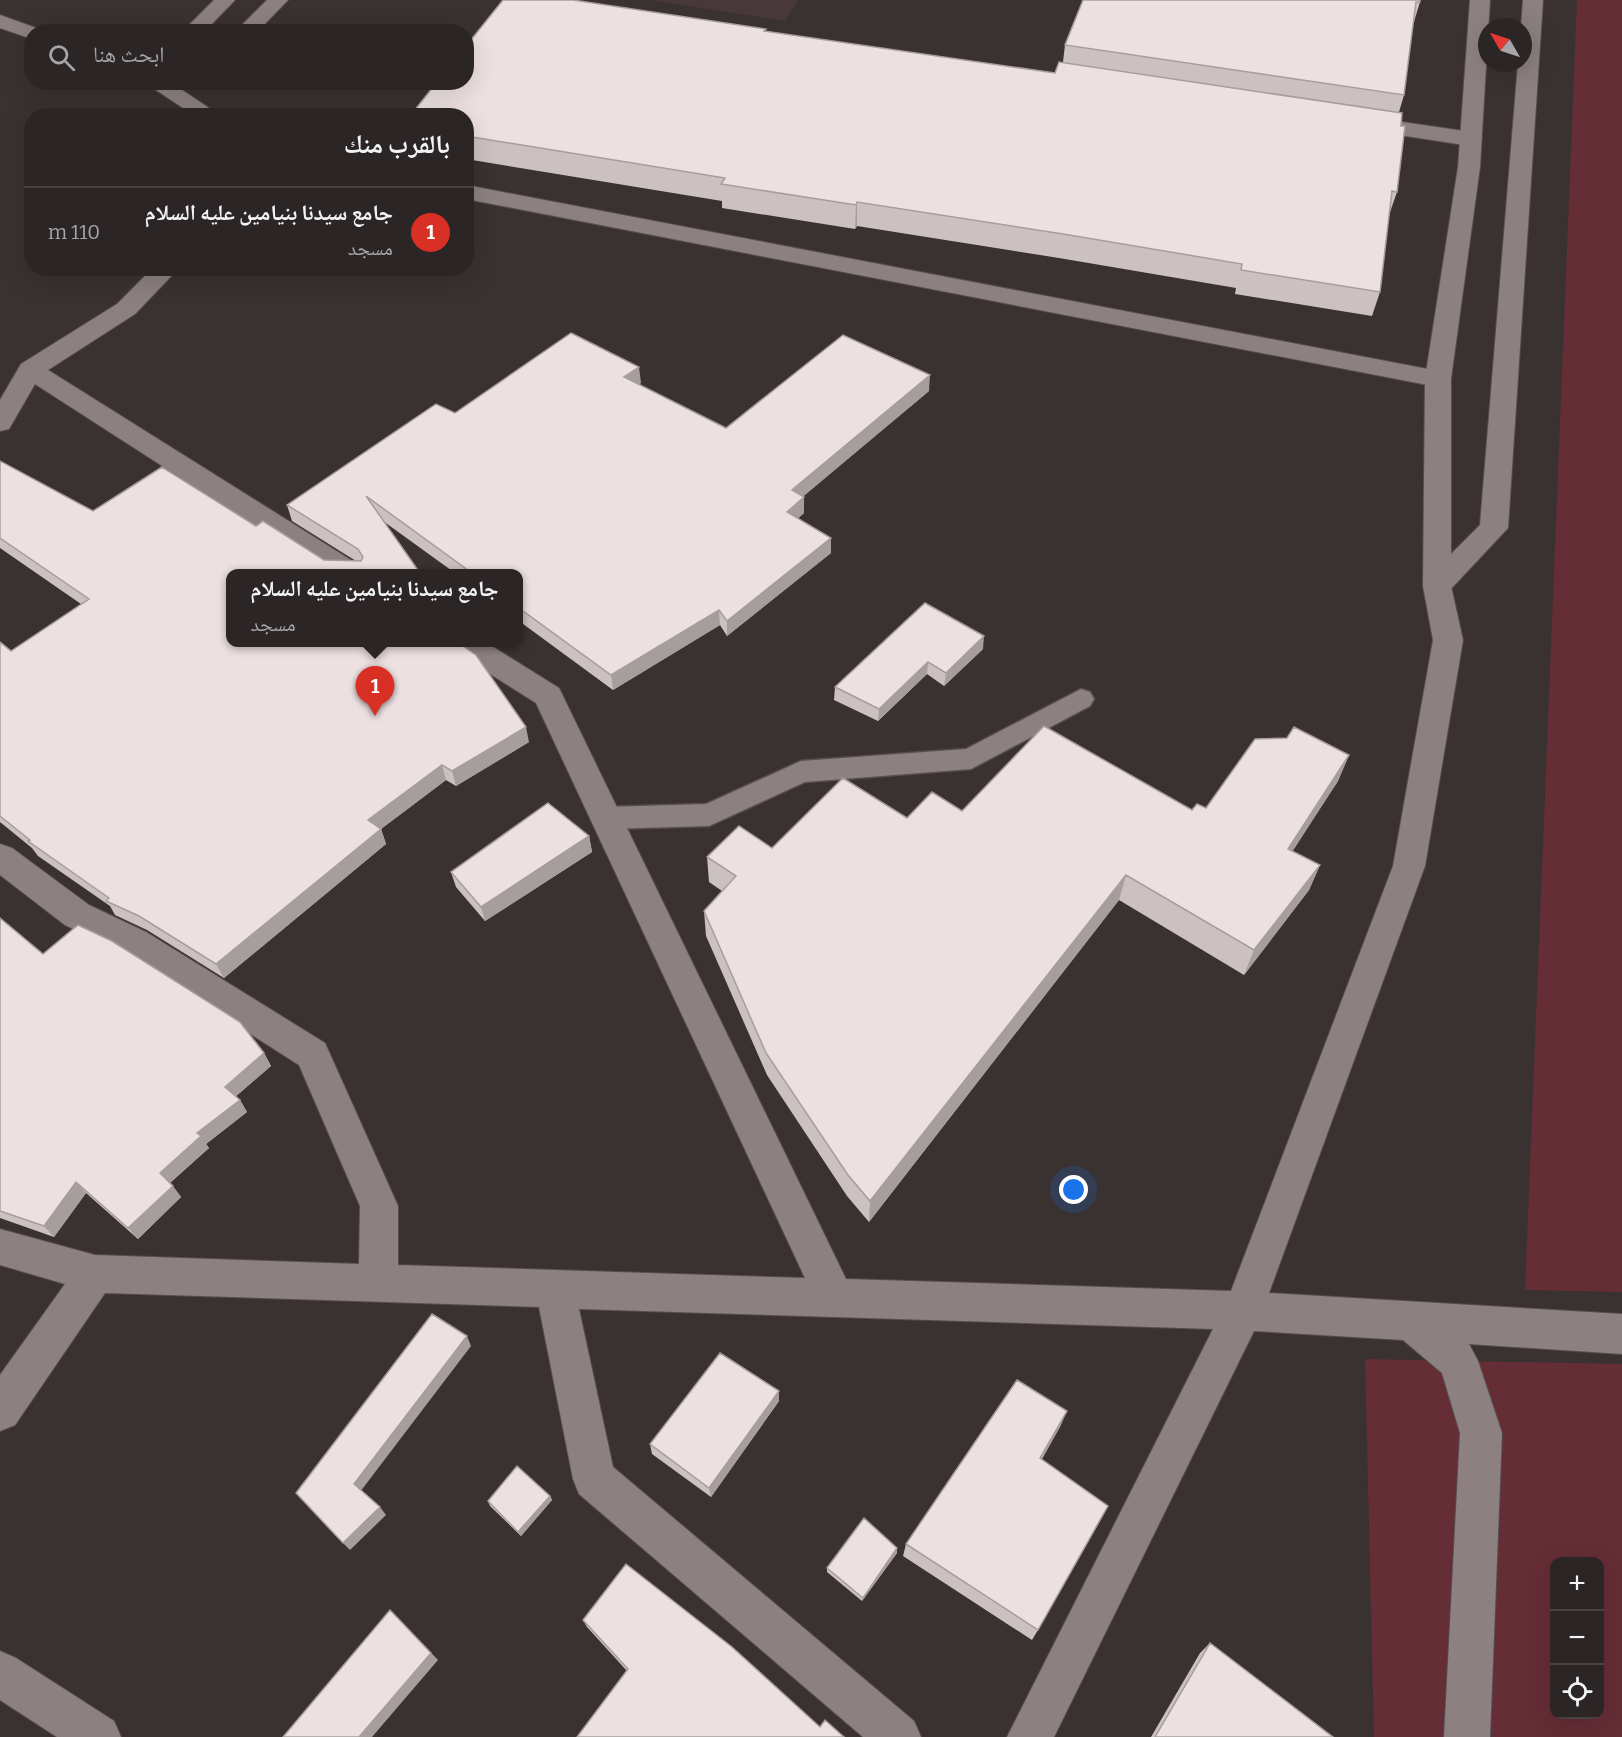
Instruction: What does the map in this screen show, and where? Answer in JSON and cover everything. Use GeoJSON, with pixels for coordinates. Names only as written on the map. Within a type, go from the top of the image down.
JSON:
{"type":"FeatureCollection","features":[{"type":"Feature","properties":{"kind":"street"},"geometry":{"type":"LineString","coordinates":[[200,24],[225,0]]}},
{"type":"Feature","properties":{"kind":"street"},"geometry":{"type":"LineString","coordinates":[[253,24],[278,0]]}},
{"type":"Feature","properties":{"kind":"street"},"geometry":{"type":"LineString","coordinates":[[1030,1737],[1243,1311],[1409,866],[1448,640],[1437,586],[1438,379],[1471,139],[1480,0]]}},
{"type":"Feature","properties":{"kind":"street"},"geometry":{"type":"LineString","coordinates":[[1437,586],[1494,528],[1533,0]]}},
{"type":"Feature","properties":{"kind":"street"},"geometry":{"type":"LineString","coordinates":[[0,21],[24,30]]}},
{"type":"Feature","properties":{"kind":"street"},"geometry":{"type":"LineString","coordinates":[[187,90],[204,108]]}},
{"type":"Feature","properties":{"kind":"street"},"geometry":{"type":"LineString","coordinates":[[1341,120],[1471,139]]}},
{"type":"Feature","properties":{"kind":"street"},"geometry":{"type":"LineString","coordinates":[[474,194],[1438,379]]}},
{"type":"Feature","properties":{"kind":"street"},"geometry":{"type":"LineString","coordinates":[[0,423],[30,370],[126,309],[159,276]]}},
{"type":"Feature","properties":{"kind":"street"},"geometry":{"type":"LineString","coordinates":[[30,370],[346,569]]}},
{"type":"Feature","properties":{"kind":"street"},"geometry":{"type":"LineString","coordinates":[[470,647],[548,696],[835,1298]]}},
{"type":"Feature","properties":{"kind":"street"},"geometry":{"type":"LineString","coordinates":[[0,857],[77,915],[134,942],[312,1054],[380,1206],[378,1284]]}},
{"type":"Feature","properties":{"kind":"street"},"geometry":{"type":"LineString","coordinates":[[0,1247],[95,1274],[1243,1311],[1622,1334]]}},
{"type":"Feature","properties":{"kind":"street"},"geometry":{"type":"LineString","coordinates":[[0,1410],[95,1274]]}},
{"type":"Feature","properties":{"kind":"street"},"geometry":{"type":"LineString","coordinates":[[555,1290],[594,1479],[898,1737]]}},
{"type":"Feature","properties":{"kind":"street"},"geometry":{"type":"LineString","coordinates":[[1411,1321],[1458,1361],[1481,1433],[1467,1737]]}},
{"type":"Feature","properties":{"kind":"street"},"geometry":{"type":"LineString","coordinates":[[0,1674],[98,1737]]}},
{"type":"Feature","properties":{"kind":"lane"},"geometry":{"type":"LineString","coordinates":[[606,818],[709,815],[801,772],[971,759],[1081,699]]}},
{"type":"Feature","properties":{"kind":"shaded area"},"geometry":{"type":"Polygon","coordinates":[[[650,0],[798,0],[785,21],[650,0]]]}},
{"type":"Feature","properties":{"kind":"shaded area"},"geometry":{"type":"Polygon","coordinates":[[[1577,0],[1622,0],[1622,1292],[1525,1290],[1577,0]]]}},
{"type":"Feature","properties":{"kind":"shaded area"},"geometry":{"type":"Polygon","coordinates":[[[1365,1359],[1622,1364],[1622,1737],[1374,1737],[1365,1359]]]}},
{"type":"Feature","properties":{"kind":"building"},"geometry":{"type":"Polygon","coordinates":[[[503,0],[573,0],[766,29],[764,31],[1055,73],[1059,62],[1402,113],[1401,126],[1405,126],[1397,192],[1392,191],[1380,292],[1241,270],[1242,264],[1063,234],[857,202],[856,205],[721,184],[725,178],[474,137],[474,108],[416,108],[431,90],[474,90],[474,36],[503,0]]]}},
{"type":"Feature","properties":{"kind":"building"},"geometry":{"type":"Polygon","coordinates":[[[1083,0],[1420,0],[1420,2],[1416,2],[1404,95],[1065,45],[1083,0]]]}},
{"type":"Feature","properties":{"kind":"building"},"geometry":{"type":"Polygon","coordinates":[[[571,333],[639,367],[624,377],[726,428],[843,335],[930,375],[792,490],[804,497],[787,512],[831,538],[727,621],[719,610],[611,675],[523,611],[523,569],[466,569],[366,496],[417,569],[226,569],[226,647],[464,647],[476,655],[526,727],[452,771],[442,765],[368,820],[381,829],[216,964],[139,916],[106,901],[109,898],[28,841],[30,840],[0,816],[0,642],[11,651],[89,599],[0,538],[0,461],[93,511],[162,467],[256,526],[263,521],[324,560],[361,561],[363,557],[358,549],[287,505],[436,404],[455,413],[571,333]]]}},
{"type":"Feature","properties":{"kind":"building"},"geometry":{"type":"Polygon","coordinates":[[[925,603],[984,636],[946,673],[928,662],[879,709],[835,687],[925,603]]]}},
{"type":"Feature","properties":{"kind":"building"},"geometry":{"type":"Polygon","coordinates":[[[1044,726],[1192,810],[1197,804],[1206,808],[1255,739],[1287,738],[1294,727],[1349,755],[1288,849],[1320,865],[1254,950],[1126,875],[870,1201],[848,1175],[766,1053],[704,911],[736,876],[707,857],[739,826],[772,848],[843,778],[907,818],[932,792],[962,811],[1044,726]]]}},
{"type":"Feature","properties":{"kind":"building"},"geometry":{"type":"Polygon","coordinates":[[[548,803],[589,836],[481,907],[451,872],[548,803]]]}},
{"type":"Feature","properties":{"kind":"building"},"geometry":{"type":"Polygon","coordinates":[[[0,918],[43,954],[78,925],[112,941],[240,1022],[264,1053],[225,1087],[240,1100],[197,1133],[201,1136],[160,1173],[173,1186],[128,1228],[76,1182],[44,1226],[0,1211],[0,918]]]}},
{"type":"Feature","properties":{"kind":"building"},"geometry":{"type":"Polygon","coordinates":[[[432,1314],[467,1336],[354,1484],[380,1507],[343,1543],[296,1493],[432,1314]]]}},
{"type":"Feature","properties":{"kind":"building"},"geometry":{"type":"Polygon","coordinates":[[[720,1353],[779,1391],[709,1488],[650,1444],[720,1353]]]}},
{"type":"Feature","properties":{"kind":"building"},"geometry":{"type":"Polygon","coordinates":[[[1017,1380],[1067,1411],[1040,1458],[1108,1506],[1038,1630],[906,1544],[1017,1380]]]}},
{"type":"Feature","properties":{"kind":"building"},"geometry":{"type":"Polygon","coordinates":[[[517,1466],[550,1496],[518,1532],[488,1501],[517,1466]]]}},
{"type":"Feature","properties":{"kind":"building"},"geometry":{"type":"Polygon","coordinates":[[[864,1518],[897,1548],[863,1598],[827,1568],[864,1518]]]}},
{"type":"Feature","properties":{"kind":"building"},"geometry":{"type":"Polygon","coordinates":[[[626,1564],[732,1647],[820,1727],[825,1720],[844,1737],[577,1737],[628,1669],[583,1620],[626,1564]]]}},
{"type":"Feature","properties":{"kind":"building"},"geometry":{"type":"Polygon","coordinates":[[[390,1610],[431,1653],[359,1737],[283,1737],[390,1610]]]}},
{"type":"Feature","properties":{"kind":"building"},"geometry":{"type":"Polygon","coordinates":[[[1210,1643],[1333,1737],[1155,1737],[1210,1643]]]}},
{"type":"Feature","properties":{"kind":"place","name":"جامع سيدنا بنيامين عليه السلام"},"geometry":{"type":"Point","coordinates":[375,716]}}]}
